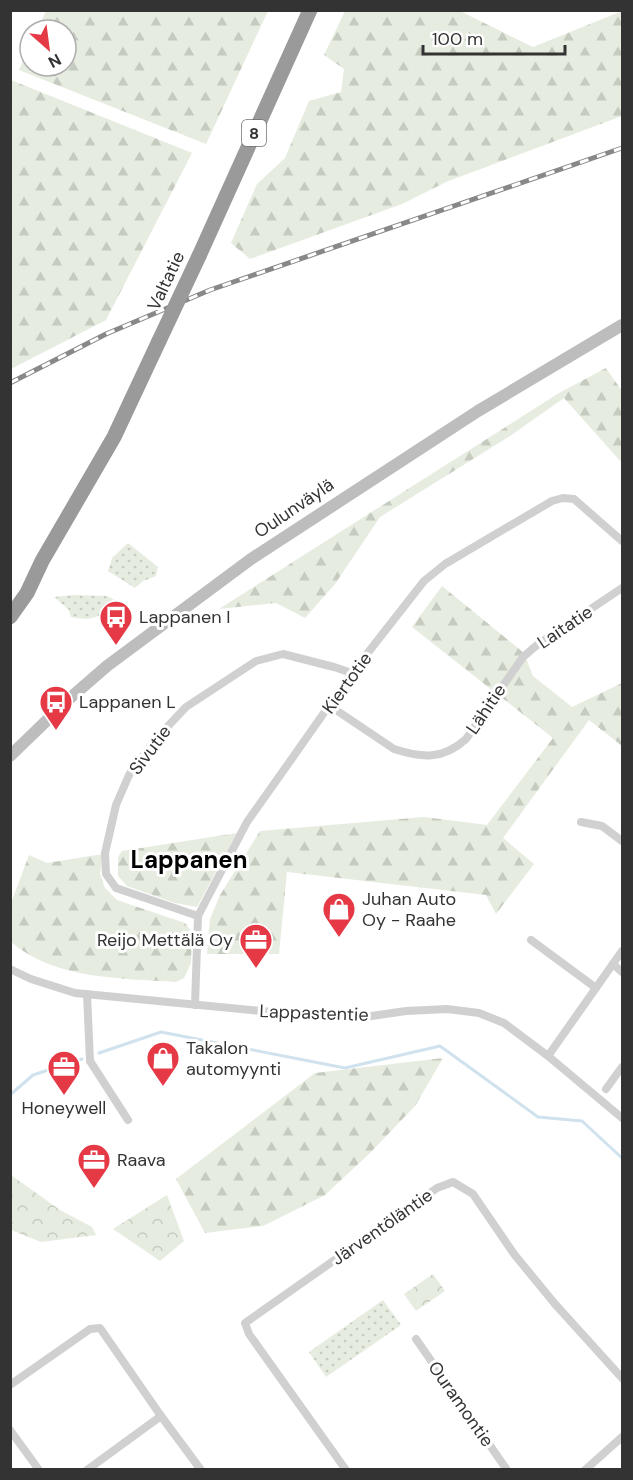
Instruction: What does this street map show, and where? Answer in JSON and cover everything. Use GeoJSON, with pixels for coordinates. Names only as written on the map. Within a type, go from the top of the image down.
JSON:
{"type":"FeatureCollection","features":[{"type":"Feature","properties":{"kind":"highway","name":"Valtatie"},"geometry":{"type":"LineString","coordinates":[[10,617],[27,593],[42,561],[114,437],[310,10]]}},
{"type":"Feature","properties":{"kind":"highway","name":"Valtatie"},"geometry":{"type":"LineString","coordinates":[[10,602],[42,561]]}},
{"type":"Feature","properties":{"kind":"main road","name":"Oulunväylä"},"geometry":{"type":"LineString","coordinates":[[10,756],[107,666],[251,559],[478,411],[622,325]]}},
{"type":"Feature","properties":{"kind":"street","name":"Kiertotie"},"geometry":{"type":"LineString","coordinates":[[195,1005],[198,916],[247,822],[352,674],[408,600],[434,572],[552,501],[563,498],[574,499],[622,541]]}},
{"type":"Feature","properties":{"kind":"street","name":"Laitatie"},"geometry":{"type":"LineString","coordinates":[[512,670],[537,645],[622,588]]}},
{"type":"Feature","properties":{"kind":"street","name":"Sivutie"},"geometry":{"type":"LineString","coordinates":[[198,916],[116,888],[106,874],[105,853],[116,805],[129,775],[155,740],[186,707],[256,661],[283,654],[352,674]]}},
{"type":"Feature","properties":{"kind":"street","name":"Lähitie"},"geometry":{"type":"LineString","coordinates":[[330,706],[394,749],[405,753],[432,756],[446,753],[466,739],[512,670]]}},
{"type":"Feature","properties":{"kind":"street"},"geometry":{"type":"LineString","coordinates":[[581,822],[602,826],[622,842]]}},
{"type":"Feature","properties":{"kind":"street"},"geometry":{"type":"LineString","coordinates":[[531,940],[596,988]]}},
{"type":"Feature","properties":{"kind":"street"},"geometry":{"type":"LineString","coordinates":[[548,1056],[622,951]]}},
{"type":"Feature","properties":{"kind":"street"},"geometry":{"type":"LineString","coordinates":[[613,964],[622,972]]}},
{"type":"Feature","properties":{"kind":"street","name":"Lappastentie"},"geometry":{"type":"LineString","coordinates":[[10,969],[75,993],[317,1017],[358,1018],[406,1011],[447,1009],[479,1013],[504,1023],[548,1056],[622,1118]]}},
{"type":"Feature","properties":{"kind":"street"},"geometry":{"type":"LineString","coordinates":[[87,994],[90,1061],[128,1120]]}},
{"type":"Feature","properties":{"kind":"street"},"geometry":{"type":"LineString","coordinates":[[606,1089],[622,1067]]}},
{"type":"Feature","properties":{"kind":"street","name":"Järventöläntie"},"geometry":{"type":"LineString","coordinates":[[346,1470],[249,1334],[245,1323],[437,1188],[453,1182],[473,1194],[514,1254],[555,1304],[622,1378]]}},
{"type":"Feature","properties":{"kind":"street"},"geometry":{"type":"LineString","coordinates":[[10,1384],[90,1329],[100,1328],[201,1470]]}},
{"type":"Feature","properties":{"kind":"street","name":"Ouramontie"},"geometry":{"type":"LineString","coordinates":[[416,1339],[507,1470]]}},
{"type":"Feature","properties":{"kind":"street"},"geometry":{"type":"LineString","coordinates":[[87,1470],[161,1416]]}},
{"type":"Feature","properties":{"kind":"street"},"geometry":{"type":"LineString","coordinates":[[10,1430],[39,1470]]}},
{"type":"Feature","properties":{"kind":"street"},"geometry":{"type":"LineString","coordinates":[[585,1470],[622,1437]]}},
{"type":"Feature","properties":{"kind":"green space"},"geometry":{"type":"Polygon","coordinates":[[[46,10],[268,11],[206,144],[39,78],[78,78],[78,18],[42,18],[46,10]]]}},
{"type":"Feature","properties":{"kind":"green space"},"geometry":{"type":"Polygon","coordinates":[[[345,11],[460,11],[533,47],[622,11],[622,116],[446,182],[402,204],[250,259],[231,243],[257,184],[285,158],[309,101],[341,92],[344,69],[324,55],[345,11]]]}},
{"type":"Feature","properties":{"kind":"green space"},"geometry":{"type":"Polygon","coordinates":[[[11,80],[192,153],[106,320],[11,369],[11,80]]]}},
{"type":"Feature","properties":{"kind":"green space"},"geometry":{"type":"Polygon","coordinates":[[[606,368],[622,391],[622,463],[564,398],[510,436],[380,517],[335,584],[305,618],[276,603],[219,609],[559,393],[606,368]]]}},
{"type":"Feature","properties":{"kind":"green space"},"geometry":{"type":"Polygon","coordinates":[[[128,543],[158,567],[156,576],[143,581],[135,588],[108,571],[112,558],[128,543]]]}},
{"type":"Feature","properties":{"kind":"green space"},"geometry":{"type":"Polygon","coordinates":[[[442,586],[524,653],[533,676],[572,707],[622,683],[622,746],[589,720],[503,838],[534,864],[496,914],[486,895],[287,872],[279,954],[207,954],[210,919],[220,895],[260,831],[424,817],[487,825],[553,738],[412,627],[442,586]]]}},
{"type":"Feature","properties":{"kind":"green space"},"geometry":{"type":"Polygon","coordinates":[[[107,596],[124,605],[118,610],[107,610],[86,619],[71,617],[69,610],[54,597],[107,596]]]}},
{"type":"Feature","properties":{"kind":"green space"},"geometry":{"type":"Polygon","coordinates":[[[237,833],[197,907],[175,903],[127,886],[118,876],[118,857],[122,851],[237,833]]]}},
{"type":"Feature","properties":{"kind":"green space"},"geometry":{"type":"Polygon","coordinates":[[[103,854],[100,874],[105,888],[117,900],[185,923],[192,932],[191,963],[184,978],[176,982],[89,975],[48,964],[11,942],[11,903],[29,855],[47,863],[103,854]]]}},
{"type":"Feature","properties":{"kind":"green space"},"geometry":{"type":"Polygon","coordinates":[[[443,1058],[415,1106],[325,1195],[263,1226],[205,1233],[176,1179],[315,1073],[443,1058]]]}},
{"type":"Feature","properties":{"kind":"green space"},"geometry":{"type":"Polygon","coordinates":[[[11,1175],[60,1210],[92,1227],[96,1235],[41,1242],[11,1230],[11,1175]]]}},
{"type":"Feature","properties":{"kind":"green space"},"geometry":{"type":"Polygon","coordinates":[[[167,1195],[184,1241],[160,1261],[113,1229],[167,1195]]]}},
{"type":"Feature","properties":{"kind":"green space"},"geometry":{"type":"Polygon","coordinates":[[[433,1274],[445,1291],[416,1311],[404,1294],[433,1274]]]}},
{"type":"Feature","properties":{"kind":"green space"},"geometry":{"type":"Polygon","coordinates":[[[383,1300],[401,1325],[326,1377],[309,1352],[383,1300]]]}},
{"type":"Feature","properties":{"kind":"waterway"},"geometry":{"type":"LineString","coordinates":[[99,1053],[161,1032],[345,1068],[440,1046],[538,1117],[582,1121],[622,1158]]}},
{"type":"Feature","properties":{"kind":"waterway"},"geometry":{"type":"LineString","coordinates":[[10,1095],[33,1075],[82,1059]]}},
{"type":"Feature","properties":{"kind":"railway"},"geometry":{"type":"LineString","coordinates":[[10,383],[106,334],[210,290],[622,148]]}},
{"type":"Feature","properties":{"kind":"place","name":"Lappanen I"},"geometry":{"type":"Point","coordinates":[116,646]}},
{"type":"Feature","properties":{"kind":"place","name":"Lappanen L"},"geometry":{"type":"Point","coordinates":[56,731]}},
{"type":"Feature","properties":{"kind":"place","name":"Juhan Auto Oy - Raahe"},"geometry":{"type":"Point","coordinates":[339,938]}},
{"type":"Feature","properties":{"kind":"place","name":"Reijo Mettälä Oy"},"geometry":{"type":"Point","coordinates":[256,969]}},
{"type":"Feature","properties":{"kind":"place","name":"Takalon automyynti"},"geometry":{"type":"Point","coordinates":[163,1087]}},
{"type":"Feature","properties":{"kind":"place","name":"Honeywell"},"geometry":{"type":"Point","coordinates":[64,1096]}},
{"type":"Feature","properties":{"kind":"place","name":"Raava"},"geometry":{"type":"Point","coordinates":[94,1189]}},
{"type":"Feature","properties":{"kind":"district","name":"Lappanen"},"geometry":{"type":"Point","coordinates":[189,860]}}]}
